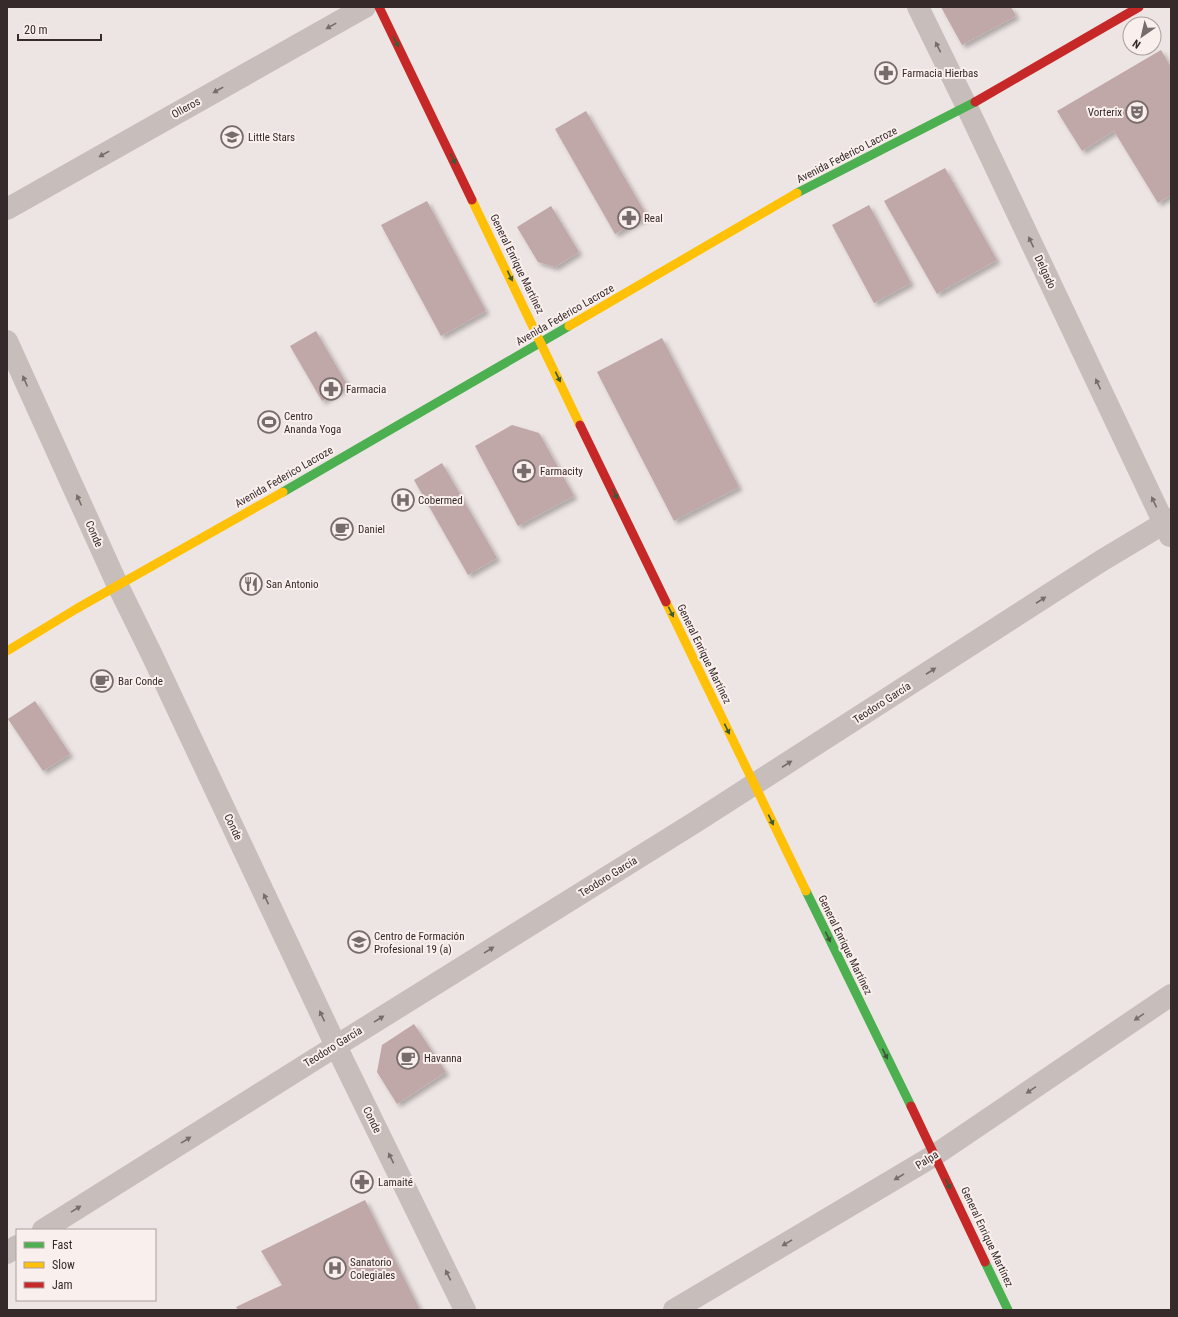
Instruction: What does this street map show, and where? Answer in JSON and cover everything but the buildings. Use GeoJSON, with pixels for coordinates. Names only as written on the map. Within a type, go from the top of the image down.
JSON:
{"type":"FeatureCollection","features":[{"type":"Feature","properties":{"kind":"street","name":"Olleros"},"geometry":{"type":"LineString","coordinates":[[7,209],[365,7]]}},
{"type":"Feature","properties":{"kind":"street","name":"General Enrique Martínez"},"geometry":{"type":"LineString","coordinates":[[379,7],[542,342],[754,785],[935,1156],[1008,1310]]}},
{"type":"Feature","properties":{"kind":"street","name":"Delgado"},"geometry":{"type":"LineString","coordinates":[[918,7],[1169,526]]}},
{"type":"Feature","properties":{"kind":"street","name":"Avenida Federico Lacroze"},"geometry":{"type":"LineString","coordinates":[[7,651],[76,609],[262,504],[798,193],[967,108],[1139,7]]}},
{"type":"Feature","properties":{"kind":"street","name":"Conde"},"geometry":{"type":"LineString","coordinates":[[7,341],[118,586],[336,1046],[465,1310]]}},
{"type":"Feature","properties":{"kind":"street","name":"Teodoro García"},"geometry":{"type":"LineString","coordinates":[[45,1229],[754,785],[1101,561],[1169,526]]}},
{"type":"Feature","properties":{"kind":"street","name":"Palpa"},"geometry":{"type":"LineString","coordinates":[[674,1310],[935,1156],[1171,995]]}},
{"type":"Feature","properties":{"kind":"street"},"geometry":{"type":"LineString","coordinates":[[7,1253],[16,1247]]}},
{"type":"Feature","properties":{"kind":"traffic: fast"},"geometry":{"type":"LineString","coordinates":[[797,193],[975,102]]}},
{"type":"Feature","properties":{"kind":"traffic: fast"},"geometry":{"type":"LineString","coordinates":[[283,492],[569,326]]}},
{"type":"Feature","properties":{"kind":"traffic: fast"},"geometry":{"type":"LineString","coordinates":[[806,891],[911,1106]]}},
{"type":"Feature","properties":{"kind":"traffic: fast"},"geometry":{"type":"LineString","coordinates":[[985,1262],[1008,1310]]}},
{"type":"Feature","properties":{"kind":"traffic: slow"},"geometry":{"type":"LineString","coordinates":[[569,326],[797,193]]}},
{"type":"Feature","properties":{"kind":"traffic: slow"},"geometry":{"type":"LineString","coordinates":[[472,200],[580,425]]}},
{"type":"Feature","properties":{"kind":"traffic: slow"},"geometry":{"type":"LineString","coordinates":[[7,651],[76,609],[283,492]]}},
{"type":"Feature","properties":{"kind":"traffic: slow"},"geometry":{"type":"LineString","coordinates":[[666,602],[806,891]]}},
{"type":"Feature","properties":{"kind":"traffic: jam"},"geometry":{"type":"LineString","coordinates":[[379,7],[472,200]]}},
{"type":"Feature","properties":{"kind":"traffic: jam"},"geometry":{"type":"LineString","coordinates":[[975,102],[1139,7]]}},
{"type":"Feature","properties":{"kind":"traffic: jam"},"geometry":{"type":"LineString","coordinates":[[580,425],[666,602]]}},
{"type":"Feature","properties":{"kind":"traffic: jam"},"geometry":{"type":"LineString","coordinates":[[911,1106],[985,1262]]}},
{"type":"Feature","properties":{"kind":"place","name":"Farmacia Hierbas"},"geometry":{"type":"Point","coordinates":[886,73]}},
{"type":"Feature","properties":{"kind":"place","name":"Vorterix"},"geometry":{"type":"Point","coordinates":[1137,112]}},
{"type":"Feature","properties":{"kind":"place","name":"Little Stars"},"geometry":{"type":"Point","coordinates":[232,137]}},
{"type":"Feature","properties":{"kind":"place","name":"Real"},"geometry":{"type":"Point","coordinates":[629,218]}},
{"type":"Feature","properties":{"kind":"place","name":"Farmacia"},"geometry":{"type":"Point","coordinates":[331,389]}},
{"type":"Feature","properties":{"kind":"place","name":"Centro Ananda Yoga"},"geometry":{"type":"Point","coordinates":[269,422]}},
{"type":"Feature","properties":{"kind":"place","name":"Farmacity"},"geometry":{"type":"Point","coordinates":[524,471]}},
{"type":"Feature","properties":{"kind":"place","name":"Cobermed"},"geometry":{"type":"Point","coordinates":[403,500]}},
{"type":"Feature","properties":{"kind":"place","name":"Daniel"},"geometry":{"type":"Point","coordinates":[342,529]}},
{"type":"Feature","properties":{"kind":"place","name":"San Antonio"},"geometry":{"type":"Point","coordinates":[251,584]}},
{"type":"Feature","properties":{"kind":"place","name":"Bar Conde"},"geometry":{"type":"Point","coordinates":[102,681]}},
{"type":"Feature","properties":{"kind":"place","name":"Centro de Formación Profesional 19 (a)"},"geometry":{"type":"Point","coordinates":[359,942]}},
{"type":"Feature","properties":{"kind":"place","name":"Havanna"},"geometry":{"type":"Point","coordinates":[408,1058]}},
{"type":"Feature","properties":{"kind":"place","name":"Lamaité"},"geometry":{"type":"Point","coordinates":[362,1182]}},
{"type":"Feature","properties":{"kind":"place","name":"Sanatorio Colegiales"},"geometry":{"type":"Point","coordinates":[335,1268]}}]}
